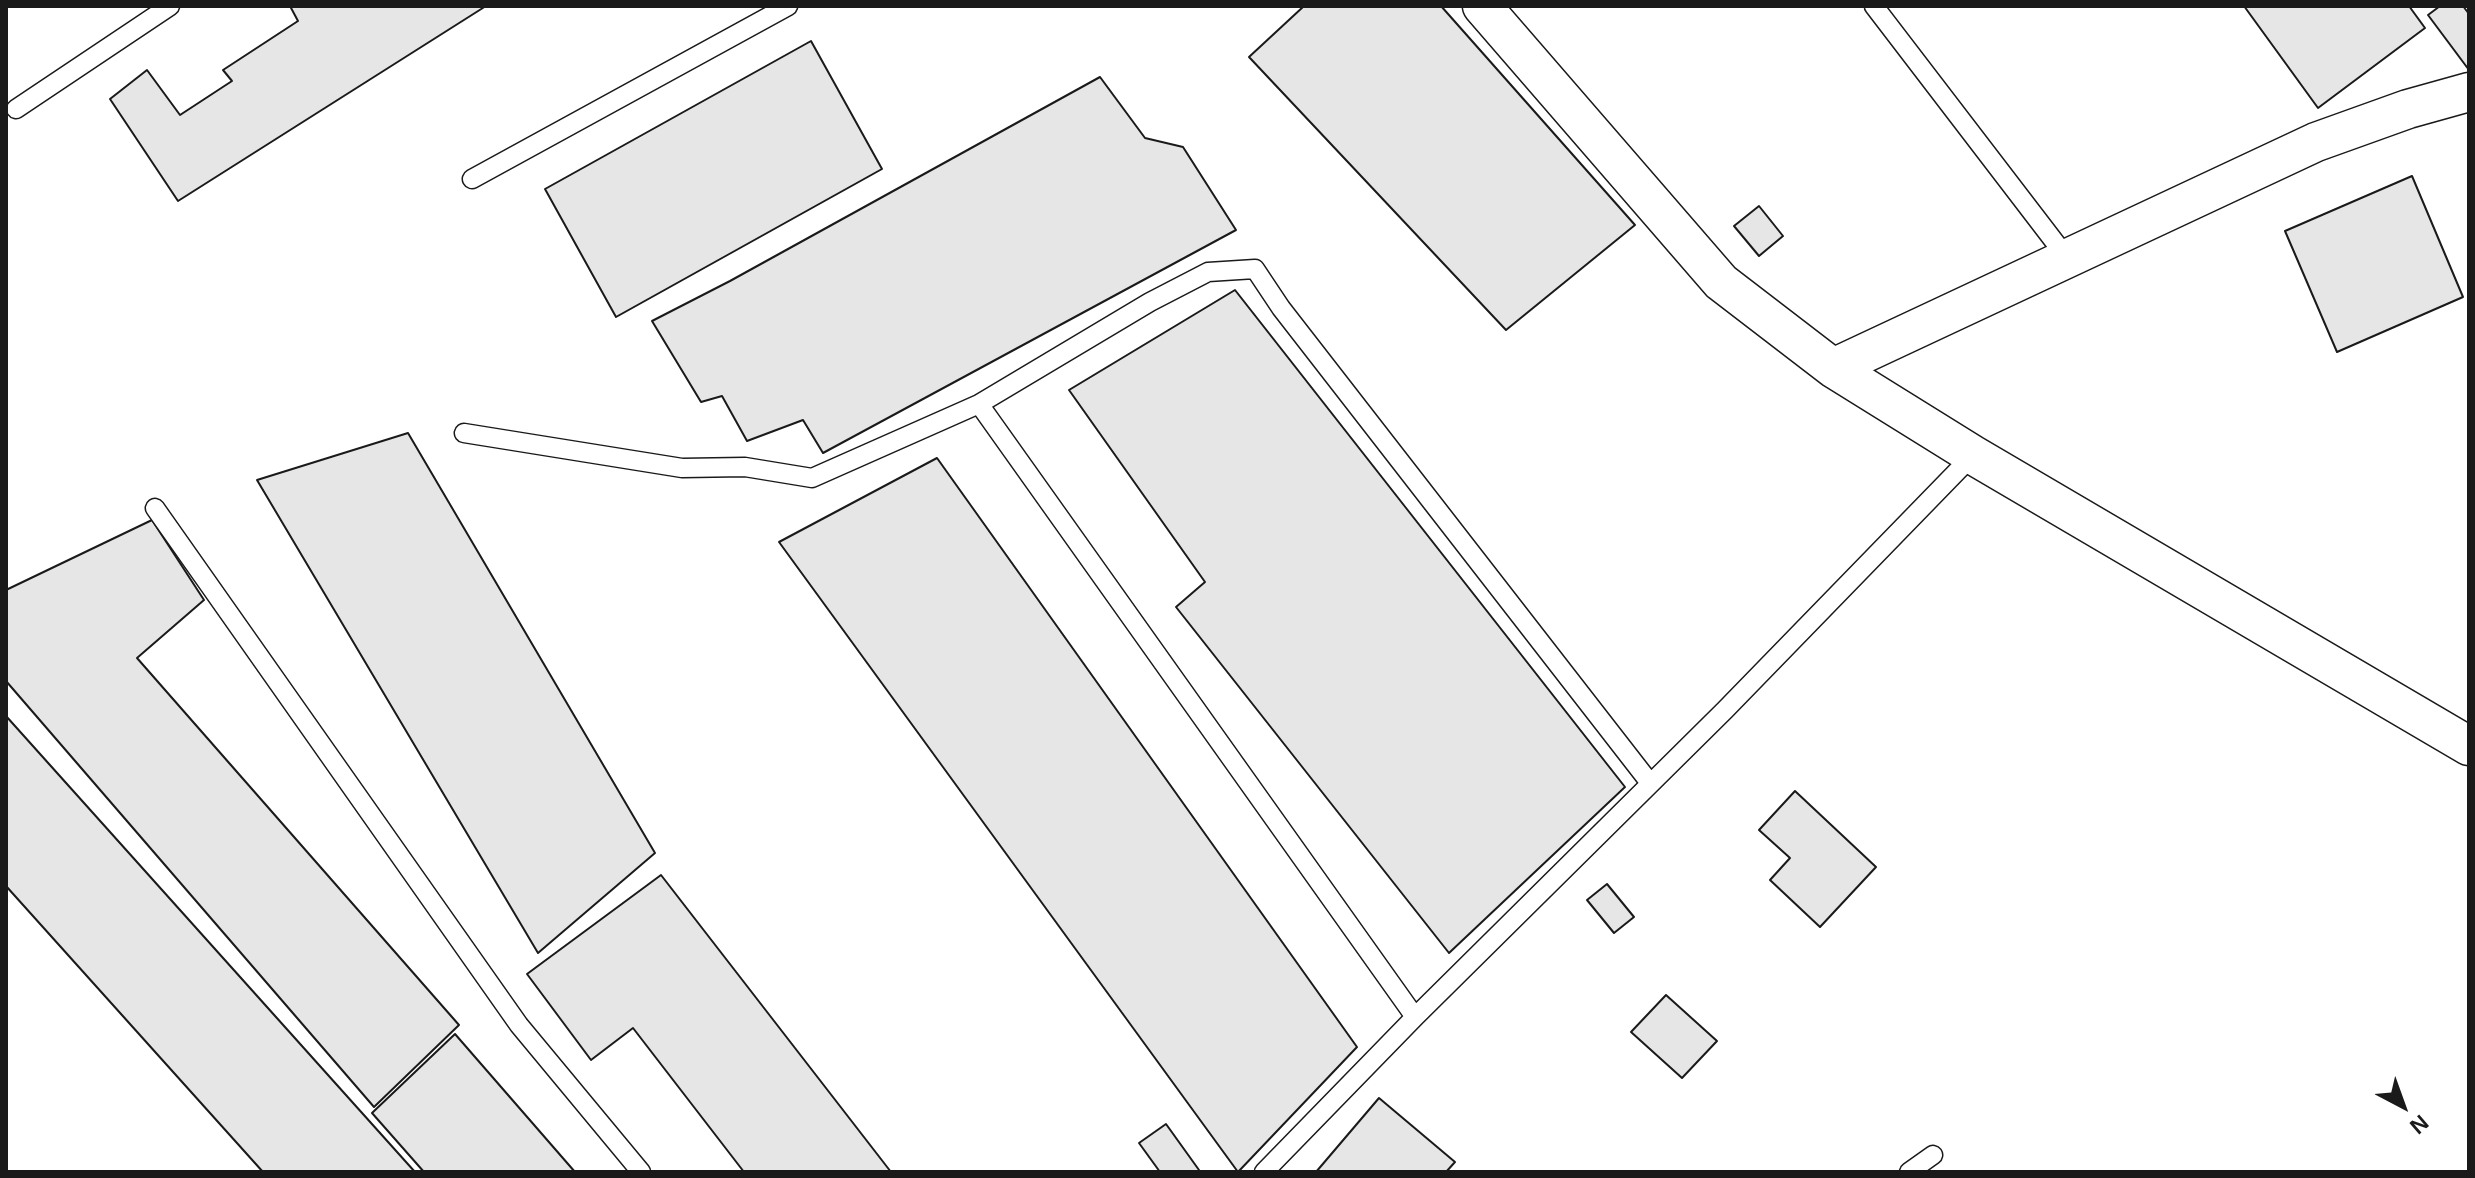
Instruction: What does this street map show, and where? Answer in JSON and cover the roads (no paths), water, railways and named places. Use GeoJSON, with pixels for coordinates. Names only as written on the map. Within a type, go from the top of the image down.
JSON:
{"type":"FeatureCollection","features":[{"type":"Feature","properties":{"kind":"street"},"geometry":{"type":"LineString","coordinates":[[1482,6],[1721,282],[1833,368],[1973,455],[2469,746]]}},
{"type":"Feature","properties":{"kind":"street"},"geometry":{"type":"LineString","coordinates":[[1833,368],[2316,142],[2408,109],[2469,92]]}},
{"type":"Feature","properties":{"kind":"lane"},"geometry":{"type":"LineString","coordinates":[[16,109],[170,6]]}},
{"type":"Feature","properties":{"kind":"lane"},"geometry":{"type":"LineString","coordinates":[[472,179],[788,6]]}},
{"type":"Feature","properties":{"kind":"lane"},"geometry":{"type":"LineString","coordinates":[[1874,6],[2067,258]]}},
{"type":"Feature","properties":{"kind":"lane"},"geometry":{"type":"LineString","coordinates":[[464,433],[682,468],[745,467],[812,478],[979,404],[1150,302],[1208,272],[1255,269],[1281,308],[1650,783]]}},
{"type":"Feature","properties":{"kind":"lane"},"geometry":{"type":"LineString","coordinates":[[979,404],[1415,1017]]}},
{"type":"Feature","properties":{"kind":"lane"},"geometry":{"type":"LineString","coordinates":[[1264,1172],[1415,1017],[1725,710],[1973,455]]}},
{"type":"Feature","properties":{"kind":"lane"},"geometry":{"type":"LineString","coordinates":[[155,508],[519,1025],[641,1172]]}},
{"type":"Feature","properties":{"kind":"lane"},"geometry":{"type":"LineString","coordinates":[[1909,1172],[1933,1155]]}}]}
